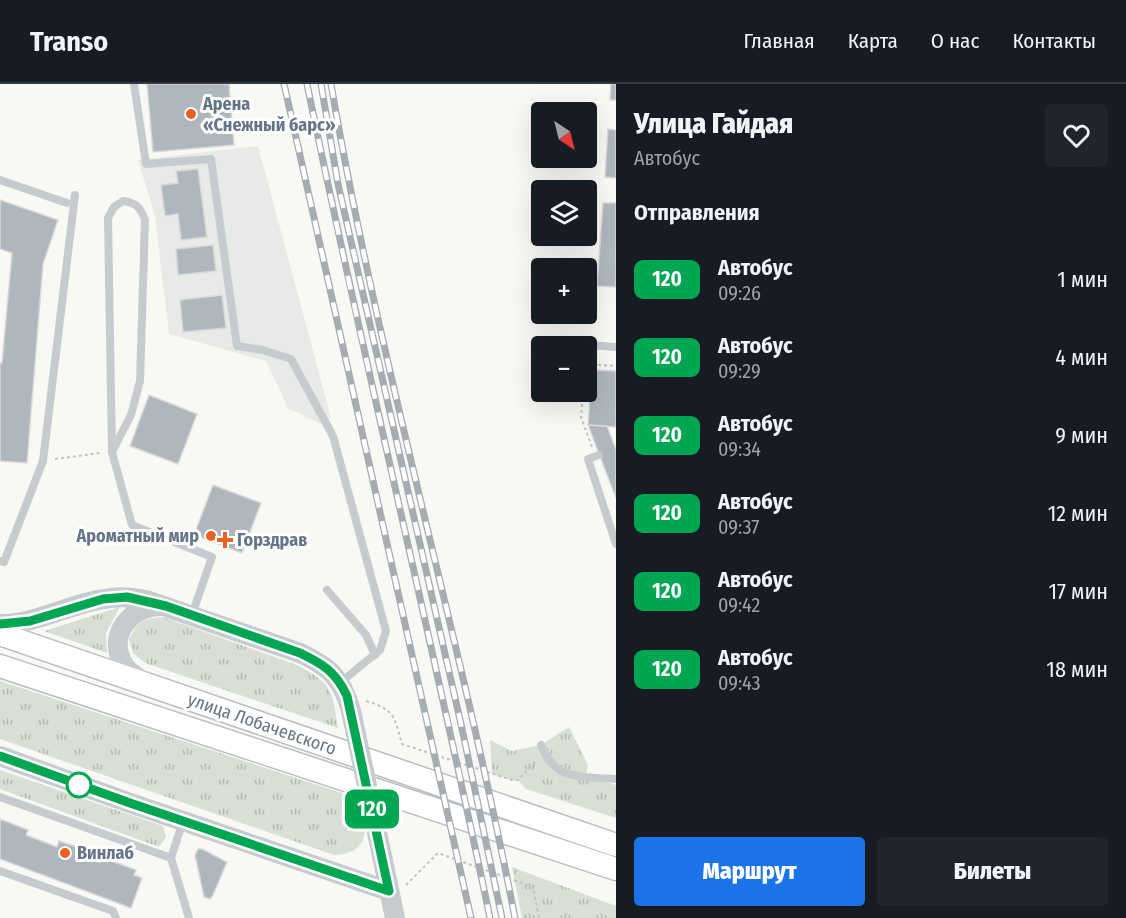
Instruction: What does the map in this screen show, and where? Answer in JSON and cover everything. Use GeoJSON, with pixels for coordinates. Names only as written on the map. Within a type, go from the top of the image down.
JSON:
{"type":"FeatureCollection","features":[{"type":"Feature","properties":{"kind":"main road","name":"улица Лобачевского"},"geometry":{"type":"LineString","coordinates":[[0,634],[144,683],[555,836]]}},
{"type":"Feature","properties":{"kind":"main road","name":"улица Лобачевского"},"geometry":{"type":"LineString","coordinates":[[0,666],[555,836]]}},
{"type":"Feature","properties":{"kind":"main road"},"geometry":{"type":"LineString","coordinates":[[555,836],[616,845]]}},
{"type":"Feature","properties":{"kind":"main road"},"geometry":{"type":"LineString","coordinates":[[555,836],[616,868]]}},
{"type":"Feature","properties":{"kind":"street"},"geometry":{"type":"LineString","coordinates":[[0,624],[30,621],[103,599],[127,597],[166,606],[320,662],[341,682],[358,706],[378,837],[396,889],[395,918]]}},
{"type":"Feature","properties":{"kind":"street"},"geometry":{"type":"LineString","coordinates":[[144,683],[125,668],[118,652],[117,639],[124,624],[135,612],[150,606],[166,606]]}},
{"type":"Feature","properties":{"kind":"street"},"geometry":{"type":"LineString","coordinates":[[0,756],[183,821],[396,889]]}},
{"type":"Feature","properties":{"kind":"lane"},"geometry":{"type":"LineString","coordinates":[[134,84],[146,164],[211,159],[237,346],[291,358],[333,436],[386,631],[380,650],[341,682]]}},
{"type":"Feature","properties":{"kind":"lane"},"geometry":{"type":"LineString","coordinates":[[0,180],[67,203]]}},
{"type":"Feature","properties":{"kind":"lane"},"geometry":{"type":"LineString","coordinates":[[0,561],[4,562],[43,461],[75,195]]}},
{"type":"Feature","properties":{"kind":"lane"},"geometry":{"type":"LineString","coordinates":[[112,452],[131,415],[140,381],[145,220],[141,208],[134,203],[123,201],[114,207],[108,218],[112,452],[132,525],[212,556],[195,606]]}},
{"type":"Feature","properties":{"kind":"lane"},"geometry":{"type":"LineString","coordinates":[[597,346],[616,347]]}},
{"type":"Feature","properties":{"kind":"lane"},"geometry":{"type":"LineString","coordinates":[[599,455],[588,459],[616,544]]}},
{"type":"Feature","properties":{"kind":"lane"},"geometry":{"type":"LineString","coordinates":[[327,590],[366,635],[375,655]]}},
{"type":"Feature","properties":{"kind":"lane"},"geometry":{"type":"LineString","coordinates":[[541,745],[548,759],[558,769],[569,774],[616,779]]}},
{"type":"Feature","properties":{"kind":"lane"},"geometry":{"type":"LineString","coordinates":[[0,796],[171,858]]}},
{"type":"Feature","properties":{"kind":"lane"},"geometry":{"type":"LineString","coordinates":[[183,821],[171,858],[189,918]]}},
{"type":"Feature","properties":{"kind":"lane"},"geometry":{"type":"LineString","coordinates":[[0,871],[113,911],[116,918]]}},
{"type":"Feature","properties":{"kind":"path"},"geometry":{"type":"LineString","coordinates":[[597,365],[616,366]]}},
{"type":"Feature","properties":{"kind":"path"},"geometry":{"type":"LineString","coordinates":[[581,417],[582,402]]}},
{"type":"Feature","properties":{"kind":"path"},"geometry":{"type":"LineString","coordinates":[[43,461],[112,452]]}},
{"type":"Feature","properties":{"kind":"path"},"geometry":{"type":"LineString","coordinates":[[358,706],[380,705],[393,714],[402,744],[512,780],[518,780],[539,758]]}},
{"type":"Feature","properties":{"kind":"path"},"geometry":{"type":"LineString","coordinates":[[396,889],[438,853],[533,887],[539,918]]}},
{"type":"Feature","properties":{"kind":"shaded area"},"geometry":{"type":"Polygon","coordinates":[[[258,146],[331,418],[321,424],[288,408],[266,361],[169,334],[155,216],[138,160],[258,146]]]}},
{"type":"Feature","properties":{"kind":"green space"},"geometry":{"type":"Polygon","coordinates":[[[120,607],[106,633],[107,653],[44,631],[120,607]]]}},
{"type":"Feature","properties":{"kind":"green space"},"geometry":{"type":"Polygon","coordinates":[[[163,617],[297,665],[309,672],[329,689],[338,728],[145,663],[133,653],[129,639],[142,622],[163,617]]]}},
{"type":"Feature","properties":{"kind":"green space"},"geometry":{"type":"Polygon","coordinates":[[[0,681],[342,793],[352,800],[364,819],[363,839],[348,853],[334,855],[0,739],[0,681]]]}},
{"type":"Feature","properties":{"kind":"green space"},"geometry":{"type":"Polygon","coordinates":[[[569,727],[588,765],[586,776],[616,785],[616,818],[526,789],[518,780],[492,774],[490,740],[512,751],[541,745],[569,727]]]}},
{"type":"Feature","properties":{"kind":"green space"},"geometry":{"type":"Polygon","coordinates":[[[0,770],[163,826],[166,837],[159,847],[0,789],[0,770]]]}},
{"type":"Feature","properties":{"kind":"green space"},"geometry":{"type":"Polygon","coordinates":[[[512,867],[616,906],[616,918],[522,918],[512,867]]]}},
{"type":"Feature","properties":{"kind":"building","name":"Арена «Снежный барс»"},"geometry":{"type":"Polygon","coordinates":[[[147,84],[229,84],[234,145],[153,152],[147,84]]]}},
{"type":"Feature","properties":{"kind":"building"},"geometry":{"type":"Polygon","coordinates":[[[611,84],[616,84],[616,100],[610,100],[611,84]]]}},
{"type":"Feature","properties":{"kind":"building"},"geometry":{"type":"Polygon","coordinates":[[[608,129],[616,130],[616,178],[605,177],[608,129]]]}},
{"type":"Feature","properties":{"kind":"building"},"geometry":{"type":"Polygon","coordinates":[[[198,169],[207,237],[181,240],[178,214],[165,216],[161,185],[178,183],[176,171],[198,169]]]}},
{"type":"Feature","properties":{"kind":"building"},"geometry":{"type":"Polygon","coordinates":[[[0,200],[58,220],[43,264],[27,463],[0,461],[0,363],[2,363],[12,253],[0,249],[0,200]]]}},
{"type":"Feature","properties":{"kind":"building"},"geometry":{"type":"Polygon","coordinates":[[[603,203],[616,203],[616,287],[597,286],[603,203]]]}},
{"type":"Feature","properties":{"kind":"building"},"geometry":{"type":"Polygon","coordinates":[[[213,245],[216,271],[178,275],[176,249],[213,245]]]}},
{"type":"Feature","properties":{"kind":"building"},"geometry":{"type":"Polygon","coordinates":[[[222,295],[226,328],[183,332],[180,300],[222,295]]]}},
{"type":"Feature","properties":{"kind":"building"},"geometry":{"type":"Polygon","coordinates":[[[597,370],[616,371],[616,427],[588,425],[590,402],[597,402],[597,370]]]}},
{"type":"Feature","properties":{"kind":"building"},"geometry":{"type":"Polygon","coordinates":[[[149,395],[197,414],[178,464],[130,446],[149,395]]]}},
{"type":"Feature","properties":{"kind":"building"},"geometry":{"type":"Polygon","coordinates":[[[588,425],[607,426],[616,450],[616,498],[588,425]]]}},
{"type":"Feature","properties":{"kind":"building"},"geometry":{"type":"Polygon","coordinates":[[[213,485],[261,503],[242,553],[194,535],[213,485]]]}},
{"type":"Feature","properties":{"kind":"building"},"geometry":{"type":"Polygon","coordinates":[[[0,819],[28,830],[26,835],[57,847],[59,841],[86,850],[83,856],[99,862],[101,857],[136,870],[134,875],[142,878],[131,908],[0,859],[0,819]]]}},
{"type":"Feature","properties":{"kind":"building"},"geometry":{"type":"Polygon","coordinates":[[[198,849],[227,862],[210,899],[204,897],[195,855],[198,849]]]}},
{"type":"Feature","properties":{"kind":"railway"},"geometry":{"type":"LineString","coordinates":[[284,84],[471,918]]}},
{"type":"Feature","properties":{"kind":"railway"},"geometry":{"type":"LineString","coordinates":[[307,84],[351,293],[490,918]]}},
{"type":"Feature","properties":{"kind":"railway"},"geometry":{"type":"LineString","coordinates":[[321,84],[338,184],[461,724],[502,918]]}},
{"type":"Feature","properties":{"kind":"railway"},"geometry":{"type":"LineString","coordinates":[[331,84],[372,293],[494,813],[515,918]]}},
{"type":"Feature","properties":{"kind":"bus line","name":"120"},"geometry":{"type":"LineString","coordinates":[[0,624],[30,621],[103,599],[127,597],[166,606],[320,662],[341,682],[347,696],[389,891],[0,756]]}},
{"type":"Feature","properties":{"kind":"place","name":"Арена «Снежный барс»"},"geometry":{"type":"Point","coordinates":[191,114]}},
{"type":"Feature","properties":{"kind":"place","name":"Ароматный мир"},"geometry":{"type":"Point","coordinates":[211,536]}},
{"type":"Feature","properties":{"kind":"place","name":"Горздрав"},"geometry":{"type":"Point","coordinates":[225,540]}},
{"type":"Feature","properties":{"kind":"place","name":"Винлаб"},"geometry":{"type":"Point","coordinates":[65,853]}}]}
